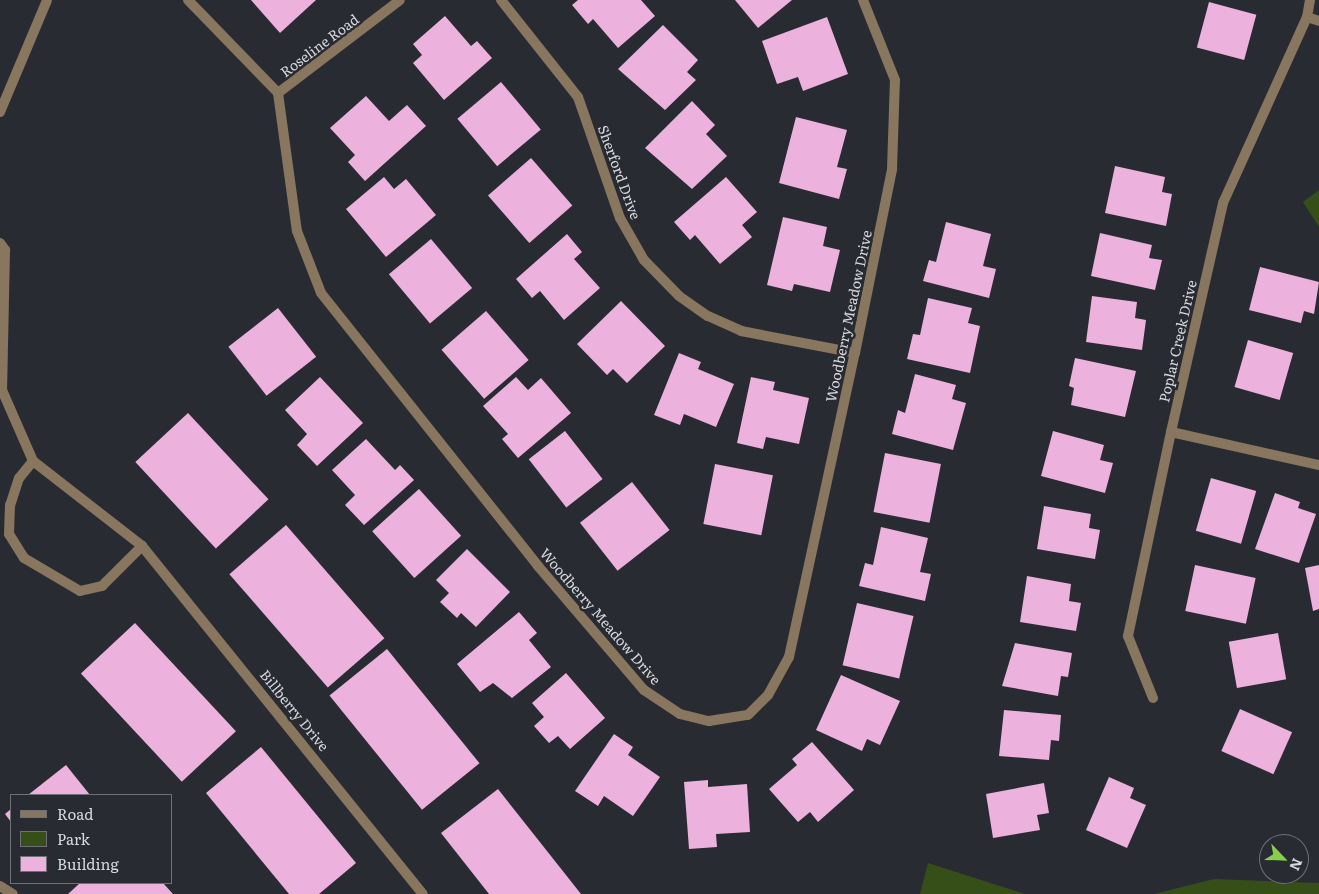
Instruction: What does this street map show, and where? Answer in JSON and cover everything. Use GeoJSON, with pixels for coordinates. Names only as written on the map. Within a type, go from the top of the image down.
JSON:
{"type":"FeatureCollection","features":[{"type":"Feature","properties":{"kind":"street"},"geometry":{"type":"LineString","coordinates":[[0,112],[47,0]]}},
{"type":"Feature","properties":{"kind":"street"},"geometry":{"type":"LineString","coordinates":[[188,0],[278,93]]}},
{"type":"Feature","properties":{"kind":"street","name":"Roseline Road"},"geometry":{"type":"LineString","coordinates":[[278,93],[400,0]]}},
{"type":"Feature","properties":{"kind":"street","name":"Sherford Drive"},"geometry":{"type":"LineString","coordinates":[[501,0],[578,97],[620,218],[644,260],[679,296],[708,316],[742,331],[854,353]]}},
{"type":"Feature","properties":{"kind":"street","name":"Woodberry Meadow Drive"},"geometry":{"type":"LineString","coordinates":[[278,93],[297,231],[321,292],[538,566],[644,690],[680,714],[709,722],[748,715],[768,695],[789,657],[854,353],[892,169],[896,80],[863,0]]}},
{"type":"Feature","properties":{"kind":"street","name":"Poplar Creek Drive"},"geometry":{"type":"LineString","coordinates":[[1153,698],[1128,636],[1171,432],[1223,203],[1307,17],[1310,0]]}},
{"type":"Feature","properties":{"kind":"street"},"geometry":{"type":"LineString","coordinates":[[1307,17],[1319,21]]}},
{"type":"Feature","properties":{"kind":"street","name":"Billberry Drive"},"geometry":{"type":"LineString","coordinates":[[0,243],[5,250],[2,390],[33,461],[142,546],[423,894]]}},
{"type":"Feature","properties":{"kind":"street"},"geometry":{"type":"LineString","coordinates":[[1171,432],[1319,465]]}},
{"type":"Feature","properties":{"kind":"street"},"geometry":{"type":"LineString","coordinates":[[33,461],[19,478],[10,505],[9,534],[24,558],[80,591],[102,586],[142,546]]}},
{"type":"Feature","properties":{"kind":"street"},"geometry":{"type":"LineString","coordinates":[[0,886],[12,894]]}},
{"type":"Feature","properties":{"kind":"green space"},"geometry":{"type":"Polygon","coordinates":[[[1319,190],[1319,227],[1303,202],[1319,190]]]}},
{"type":"Feature","properties":{"kind":"green space"},"geometry":{"type":"Polygon","coordinates":[[[928,863],[1025,894],[920,894],[928,863]]]}},
{"type":"Feature","properties":{"kind":"green space"},"geometry":{"type":"Polygon","coordinates":[[[1214,879],[1259,881],[1259,884],[1319,883],[1319,894],[1154,894],[1214,879]]]}},
{"type":"Feature","properties":{"kind":"building"},"geometry":{"type":"Polygon","coordinates":[[[251,0],[316,0],[280,33],[251,0]]]}},
{"type":"Feature","properties":{"kind":"building"},"geometry":{"type":"Polygon","coordinates":[[[578,0],[641,0],[655,16],[618,48],[593,19],[588,24],[572,5],[578,0]]]}},
{"type":"Feature","properties":{"kind":"building"},"geometry":{"type":"Polygon","coordinates":[[[735,0],[792,0],[758,28],[735,0]]]}},
{"type":"Feature","properties":{"kind":"building"},"geometry":{"type":"Polygon","coordinates":[[[1209,2],[1256,15],[1244,60],[1197,47],[1209,2]]]}},
{"type":"Feature","properties":{"kind":"building"},"geometry":{"type":"Polygon","coordinates":[[[445,16],[471,46],[477,41],[492,58],[444,100],[413,63],[422,55],[413,44],[445,16]]]}},
{"type":"Feature","properties":{"kind":"building"},"geometry":{"type":"Polygon","coordinates":[[[827,17],[848,74],[803,91],[798,77],[777,84],[762,41],[827,17]]]}},
{"type":"Feature","properties":{"kind":"building"},"geometry":{"type":"Polygon","coordinates":[[[663,25],[698,60],[687,72],[696,80],[665,110],[618,69],[663,25]]]}},
{"type":"Feature","properties":{"kind":"building"},"geometry":{"type":"Polygon","coordinates":[[[501,82],[541,129],[497,166],[457,119],[501,82]]]}},
{"type":"Feature","properties":{"kind":"building"},"geometry":{"type":"Polygon","coordinates":[[[366,96],[389,121],[407,105],[426,126],[365,181],[348,162],[355,155],[330,128],[366,96]]]}},
{"type":"Feature","properties":{"kind":"building"},"geometry":{"type":"Polygon","coordinates":[[[692,101],[715,125],[706,134],[727,156],[692,189],[645,148],[692,101]]]}},
{"type":"Feature","properties":{"kind":"building"},"geometry":{"type":"Polygon","coordinates":[[[796,117],[847,130],[837,167],[847,169],[839,199],[779,183],[796,117]]]}},
{"type":"Feature","properties":{"kind":"building"},"geometry":{"type":"Polygon","coordinates":[[[531,158],[572,206],[529,243],[488,195],[531,158]]]}},
{"type":"Feature","properties":{"kind":"building"},"geometry":{"type":"Polygon","coordinates":[[[1115,166],[1165,177],[1162,192],[1172,194],[1166,226],[1105,213],[1115,166]]]}},
{"type":"Feature","properties":{"kind":"building"},"geometry":{"type":"Polygon","coordinates":[[[384,177],[394,189],[406,179],[436,215],[386,257],[346,209],[384,177]]]}},
{"type":"Feature","properties":{"kind":"building"},"geometry":{"type":"Polygon","coordinates":[[[726,177],[757,212],[742,225],[752,237],[720,264],[695,235],[690,240],[674,222],[726,177]]]}},
{"type":"Feature","properties":{"kind":"building"},"geometry":{"type":"Polygon","coordinates":[[[783,217],[827,227],[823,246],[840,250],[830,292],[794,284],[792,291],[767,285],[783,217]]]}},
{"type":"Feature","properties":{"kind":"building"},"geometry":{"type":"Polygon","coordinates":[[[946,222],[991,234],[983,266],[996,269],[989,298],[923,281],[929,260],[936,262],[946,222]]]}},
{"type":"Feature","properties":{"kind":"building"},"geometry":{"type":"Polygon","coordinates":[[[1100,233],[1152,245],[1149,258],[1162,260],[1155,290],[1091,276],[1100,233]]]}},
{"type":"Feature","properties":{"kind":"building"},"geometry":{"type":"Polygon","coordinates":[[[567,234],[582,252],[574,259],[600,288],[564,320],[540,291],[532,298],[516,279],[567,234]]]}},
{"type":"Feature","properties":{"kind":"building"},"geometry":{"type":"Polygon","coordinates":[[[431,239],[472,288],[430,323],[389,274],[431,239]]]}},
{"type":"Feature","properties":{"kind":"building"},"geometry":{"type":"Polygon","coordinates":[[[1260,267],[1319,282],[1314,314],[1304,311],[1301,323],[1249,310],[1260,267]]]}},
{"type":"Feature","properties":{"kind":"building"},"geometry":{"type":"Polygon","coordinates":[[[1092,296],[1137,302],[1135,318],[1146,320],[1142,350],[1086,342],[1092,296]]]}},
{"type":"Feature","properties":{"kind":"building"},"geometry":{"type":"Polygon","coordinates":[[[928,298],[972,308],[968,323],[980,326],[970,373],[907,359],[913,334],[920,335],[928,298]]]}},
{"type":"Feature","properties":{"kind":"building"},"geometry":{"type":"Polygon","coordinates":[[[621,301],[665,346],[627,383],[613,369],[607,375],[577,344],[621,301]]]}},
{"type":"Feature","properties":{"kind":"building"},"geometry":{"type":"Polygon","coordinates":[[[278,308],[316,357],[267,396],[228,347],[278,308]]]}},
{"type":"Feature","properties":{"kind":"building"},"geometry":{"type":"Polygon","coordinates":[[[486,311],[529,360],[484,399],[441,350],[486,311]]]}},
{"type":"Feature","properties":{"kind":"building"},"geometry":{"type":"Polygon","coordinates":[[[1248,340],[1293,353],[1280,400],[1234,387],[1248,340]]]}},
{"type":"Feature","properties":{"kind":"building"},"geometry":{"type":"Polygon","coordinates":[[[679,353],[701,362],[698,369],[734,384],[716,427],[684,414],[680,425],[654,415],[679,353]]]}},
{"type":"Feature","properties":{"kind":"building"},"geometry":{"type":"Polygon","coordinates":[[[1075,358],[1136,371],[1125,417],[1071,405],[1074,388],[1069,386],[1075,358]]]}},
{"type":"Feature","properties":{"kind":"building"},"geometry":{"type":"Polygon","coordinates":[[[915,374],[956,385],[952,399],[966,403],[953,450],[892,434],[898,410],[905,413],[915,374]]]}},
{"type":"Feature","properties":{"kind":"building"},"geometry":{"type":"Polygon","coordinates":[[[320,377],[363,423],[317,466],[297,445],[307,434],[285,410],[320,377]]]}},
{"type":"Feature","properties":{"kind":"building"},"geometry":{"type":"Polygon","coordinates":[[[516,377],[528,390],[541,378],[571,413],[518,458],[502,439],[508,434],[483,406],[516,377]]]}},
{"type":"Feature","properties":{"kind":"building"},"geometry":{"type":"Polygon","coordinates":[[[751,377],[775,382],[773,390],[809,398],[799,444],[766,437],[763,449],[737,443],[751,377]]]}},
{"type":"Feature","properties":{"kind":"building"},"geometry":{"type":"Polygon","coordinates":[[[188,413],[268,499],[216,548],[135,462],[188,413]]]}},
{"type":"Feature","properties":{"kind":"building"},"geometry":{"type":"Polygon","coordinates":[[[565,431],[603,479],[566,507],[529,459],[565,431]]]}},
{"type":"Feature","properties":{"kind":"building"},"geometry":{"type":"Polygon","coordinates":[[[1053,431],[1104,445],[1100,460],[1113,463],[1105,493],[1041,476],[1053,431]]]}},
{"type":"Feature","properties":{"kind":"building"},"geometry":{"type":"Polygon","coordinates":[[[366,439],[395,470],[400,465],[414,480],[364,525],[345,505],[355,495],[332,470],[366,439]]]}},
{"type":"Feature","properties":{"kind":"building"},"geometry":{"type":"Polygon","coordinates":[[[885,453],[941,464],[930,523],[874,512],[885,453]]]}},
{"type":"Feature","properties":{"kind":"building"},"geometry":{"type":"Polygon","coordinates":[[[715,464],[773,475],[761,535],[703,524],[715,464]]]}},
{"type":"Feature","properties":{"kind":"building"},"geometry":{"type":"Polygon","coordinates":[[[1211,478],[1256,491],[1241,544],[1196,531],[1211,478]]]}},
{"type":"Feature","properties":{"kind":"building"},"geometry":{"type":"Polygon","coordinates":[[[632,482],[670,530],[618,571],[580,523],[632,482]]]}},
{"type":"Feature","properties":{"kind":"building"},"geometry":{"type":"Polygon","coordinates":[[[419,489],[461,536],[414,578],[372,531],[419,489]]]}},
{"type":"Feature","properties":{"kind":"building"},"geometry":{"type":"Polygon","coordinates":[[[1275,493],[1300,502],[1298,508],[1316,514],[1299,563],[1255,549],[1275,493]]]}},
{"type":"Feature","properties":{"kind":"building"},"geometry":{"type":"Polygon","coordinates":[[[1044,506],[1091,514],[1089,528],[1100,530],[1095,559],[1037,549],[1044,506]]]}},
{"type":"Feature","properties":{"kind":"building"},"geometry":{"type":"Polygon","coordinates":[[[286,525],[384,638],[328,687],[229,574],[286,525]]]}},
{"type":"Feature","properties":{"kind":"building"},"geometry":{"type":"Polygon","coordinates":[[[881,527],[928,538],[920,572],[931,574],[925,601],[859,586],[865,563],[873,565],[881,527]]]}},
{"type":"Feature","properties":{"kind":"building"},"geometry":{"type":"Polygon","coordinates":[[[467,549],[510,592],[476,627],[461,613],[457,618],[440,602],[449,593],[436,580],[467,549]]]}},
{"type":"Feature","properties":{"kind":"building"},"geometry":{"type":"Polygon","coordinates":[[[1195,565],[1256,578],[1246,624],[1185,611],[1195,565]]]}},
{"type":"Feature","properties":{"kind":"building"},"geometry":{"type":"Polygon","coordinates":[[[1319,565],[1319,609],[1313,611],[1305,568],[1319,565]]]}},
{"type":"Feature","properties":{"kind":"building"},"geometry":{"type":"Polygon","coordinates":[[[1027,576],[1071,584],[1069,601],[1081,603],[1076,631],[1020,622],[1027,576]]]}},
{"type":"Feature","properties":{"kind":"building"},"geometry":{"type":"Polygon","coordinates":[[[857,603],[914,616],[899,678],[843,665],[857,603]]]}},
{"type":"Feature","properties":{"kind":"building"},"geometry":{"type":"Polygon","coordinates":[[[519,612],[537,633],[529,640],[551,667],[512,698],[493,683],[480,692],[457,664],[519,612]]]}},
{"type":"Feature","properties":{"kind":"building"},"geometry":{"type":"Polygon","coordinates":[[[135,623],[236,731],[182,782],[81,673],[135,623]]]}},
{"type":"Feature","properties":{"kind":"building"},"geometry":{"type":"Polygon","coordinates":[[[1278,633],[1286,679],[1237,688],[1229,642],[1278,633]]]}},
{"type":"Feature","properties":{"kind":"building"},"geometry":{"type":"Polygon","coordinates":[[[1015,643],[1072,653],[1068,677],[1061,676],[1058,696],[1002,686],[1015,643]]]}},
{"type":"Feature","properties":{"kind":"building"},"geometry":{"type":"Polygon","coordinates":[[[387,649],[480,763],[422,810],[329,696],[387,649]]]}},
{"type":"Feature","properties":{"kind":"building"},"geometry":{"type":"Polygon","coordinates":[[[566,673],[605,718],[570,749],[558,736],[549,743],[534,726],[544,717],[532,703],[566,673]]]}},
{"type":"Feature","properties":{"kind":"building"},"geometry":{"type":"Polygon","coordinates":[[[841,675],[900,701],[880,745],[867,739],[862,751],[816,730],[841,675]]]}},
{"type":"Feature","properties":{"kind":"building"},"geometry":{"type":"Polygon","coordinates":[[[1240,709],[1292,732],[1273,774],[1221,751],[1240,709]]]}},
{"type":"Feature","properties":{"kind":"building"},"geometry":{"type":"Polygon","coordinates":[[[1004,710],[1061,715],[1059,741],[1051,740],[1049,760],[999,756],[1004,710]]]}},
{"type":"Feature","properties":{"kind":"building"},"geometry":{"type":"Polygon","coordinates":[[[614,734],[633,747],[628,755],[660,777],[633,816],[604,796],[598,806],[575,791],[614,734]]]}},
{"type":"Feature","properties":{"kind":"building"},"geometry":{"type":"Polygon","coordinates":[[[812,742],[854,790],[818,822],[810,812],[798,822],[769,789],[797,765],[792,759],[812,742]]]}},
{"type":"Feature","properties":{"kind":"building"},"geometry":{"type":"Polygon","coordinates":[[[261,747],[356,863],[319,894],[289,894],[206,793],[261,747]]]}},
{"type":"Feature","properties":{"kind":"building"},"geometry":{"type":"Polygon","coordinates":[[[66,765],[89,794],[29,794],[66,765]]]}},
{"type":"Feature","properties":{"kind":"building"},"geometry":{"type":"Polygon","coordinates":[[[1109,777],[1134,788],[1130,798],[1146,805],[1127,848],[1086,830],[1109,777]]]}},
{"type":"Feature","properties":{"kind":"building"},"geometry":{"type":"Polygon","coordinates":[[[708,780],[708,787],[747,784],[750,832],[716,834],[717,847],[689,849],[684,782],[708,780]]]}},
{"type":"Feature","properties":{"kind":"building"},"geometry":{"type":"Polygon","coordinates":[[[1044,783],[1049,813],[1037,815],[1040,830],[993,838],[986,794],[1044,783]]]}},
{"type":"Feature","properties":{"kind":"building"},"geometry":{"type":"Polygon","coordinates":[[[498,789],[581,894],[489,894],[441,833],[498,789]]]}},
{"type":"Feature","properties":{"kind":"building"},"geometry":{"type":"Polygon","coordinates":[[[10,810],[10,821],[5,814],[10,810]]]}},
{"type":"Feature","properties":{"kind":"building"},"geometry":{"type":"Polygon","coordinates":[[[79,884],[164,884],[173,894],[68,894],[79,884]]]}}]}
